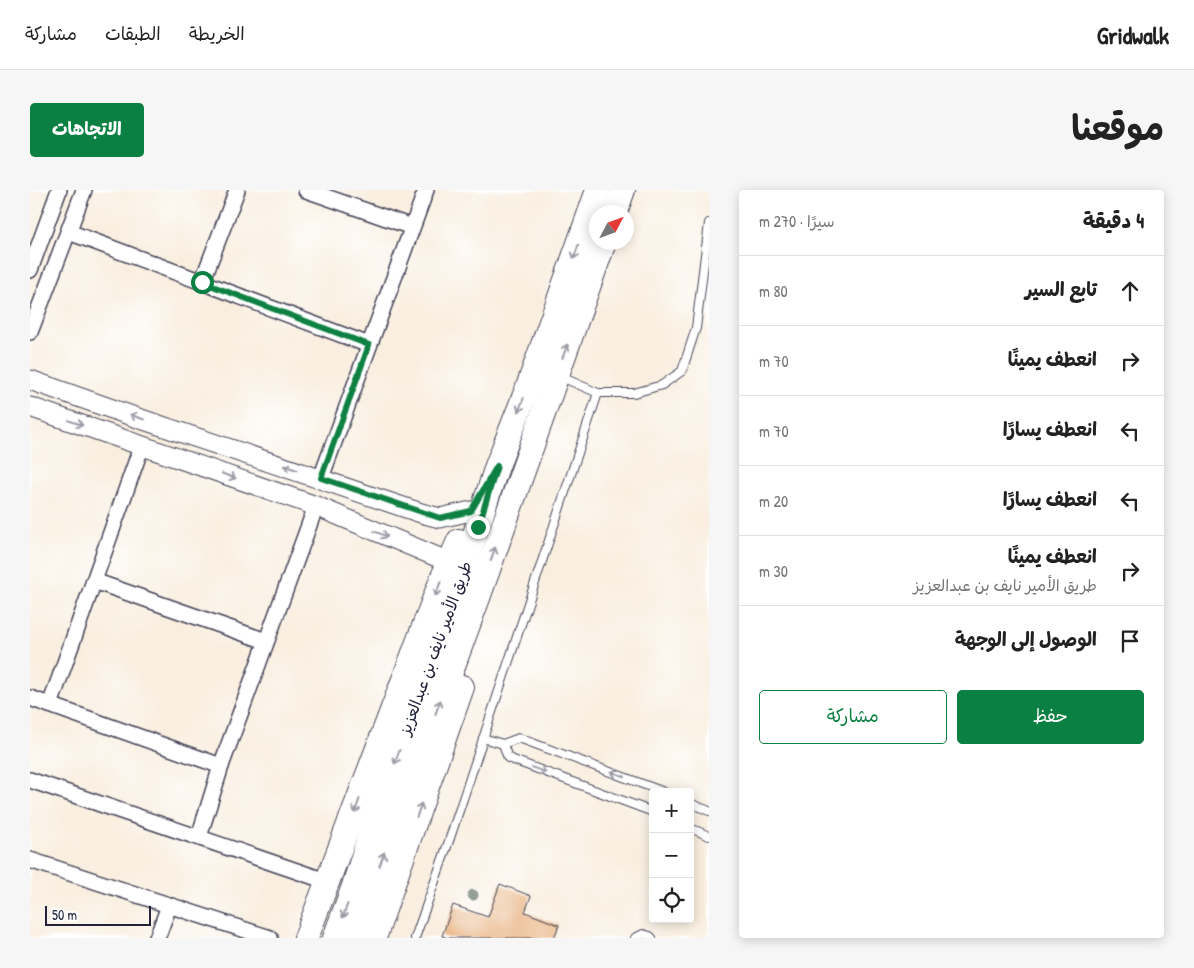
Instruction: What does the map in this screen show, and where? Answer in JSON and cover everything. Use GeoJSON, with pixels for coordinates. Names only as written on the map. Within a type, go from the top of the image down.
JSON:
{"type":"FeatureCollection","features":[{"type":"Feature","properties":{"kind":"main road","name":"طريق الأمير نايف بن عبدالعزيز"},"geometry":{"type":"LineString","coordinates":[[335,938],[353,889],[380,803],[466,562],[497,466],[528,387],[598,190]]}},
{"type":"Feature","properties":{"kind":"main road"},"geometry":{"type":"LineString","coordinates":[[618,205],[623,190]]}},
{"type":"Feature","properties":{"kind":"main road","name":"طريق الأمير نايف بن عبدالعزيز"},"geometry":{"type":"LineString","coordinates":[[353,938],[479,595],[601,250]]}},
{"type":"Feature","properties":{"kind":"main road"},"geometry":{"type":"LineString","coordinates":[[306,938],[329,882],[449,562],[471,511],[497,466]]}},
{"type":"Feature","properties":{"kind":"main road"},"geometry":{"type":"LineString","coordinates":[[374,938],[470,666],[480,632],[479,595]]}},
{"type":"Feature","properties":{"kind":"street"},"geometry":{"type":"LineString","coordinates":[[30,270],[59,190]]}},
{"type":"Feature","properties":{"kind":"street"},"geometry":{"type":"LineString","coordinates":[[30,332],[84,190]]}},
{"type":"Feature","properties":{"kind":"street"},"geometry":{"type":"LineString","coordinates":[[202,282],[237,190]]}},
{"type":"Feature","properties":{"kind":"street"},"geometry":{"type":"LineString","coordinates":[[306,190],[412,227]]}},
{"type":"Feature","properties":{"kind":"street"},"geometry":{"type":"LineString","coordinates":[[321,478],[426,190]]}},
{"type":"Feature","properties":{"kind":"street"},"geometry":{"type":"LineString","coordinates":[[69,232],[369,345]]}},
{"type":"Feature","properties":{"kind":"street"},"geometry":{"type":"LineString","coordinates":[[30,380],[132,416],[440,518],[471,511]]}},
{"type":"Feature","properties":{"kind":"street"},"geometry":{"type":"LineString","coordinates":[[30,407],[316,506],[449,562]]}},
{"type":"Feature","properties":{"kind":"street"},"geometry":{"type":"LineString","coordinates":[[50,705],[142,445]]}},
{"type":"Feature","properties":{"kind":"street"},"geometry":{"type":"LineString","coordinates":[[199,837],[221,766],[316,506]]}},
{"type":"Feature","properties":{"kind":"street"},"geometry":{"type":"LineString","coordinates":[[94,581],[266,641]]}},
{"type":"Feature","properties":{"kind":"street"},"geometry":{"type":"LineString","coordinates":[[30,698],[221,766]]}},
{"type":"Feature","properties":{"kind":"street"},"geometry":{"type":"LineString","coordinates":[[30,780],[329,882]]}},
{"type":"Feature","properties":{"kind":"street"},"geometry":{"type":"LineString","coordinates":[[30,860],[270,938]]}},
{"type":"Feature","properties":{"kind":"street"},"geometry":{"type":"LineString","coordinates":[[157,938],[169,906]]}},
{"type":"Feature","properties":{"kind":"lane"},"geometry":{"type":"LineString","coordinates":[[557,375],[598,393],[634,393],[662,384],[682,371],[696,328],[709,223]]}},
{"type":"Feature","properties":{"kind":"lane"},"geometry":{"type":"LineString","coordinates":[[415,938],[598,393]]}},
{"type":"Feature","properties":{"kind":"lane"},"geometry":{"type":"LineString","coordinates":[[483,738],[503,744],[519,738],[653,788]]}},
{"type":"Feature","properties":{"kind":"lane"},"geometry":{"type":"LineString","coordinates":[[503,744],[508,758],[649,811]]}},
{"type":"Feature","properties":{"kind":"lane"},"geometry":{"type":"LineString","coordinates":[[694,805],[709,811]]}},
{"type":"Feature","properties":{"kind":"lane"},"geometry":{"type":"LineString","coordinates":[[694,830],[709,836]]}},
{"type":"Feature","properties":{"kind":"lane"},"geometry":{"type":"LineString","coordinates":[[635,938],[643,934],[652,938]]}},
{"type":"Feature","properties":{"kind":"building"},"geometry":{"type":"Polygon","coordinates":[[[500,884],[531,896],[525,912],[559,925],[554,938],[448,938],[442,936],[453,905],[488,917],[500,884]]]}},
{"type":"Feature","properties":{"kind":"route"},"geometry":{"type":"LineString","coordinates":[[202,282],[369,345],[321,478],[440,518],[471,511],[497,466],[478,527]]}}]}
